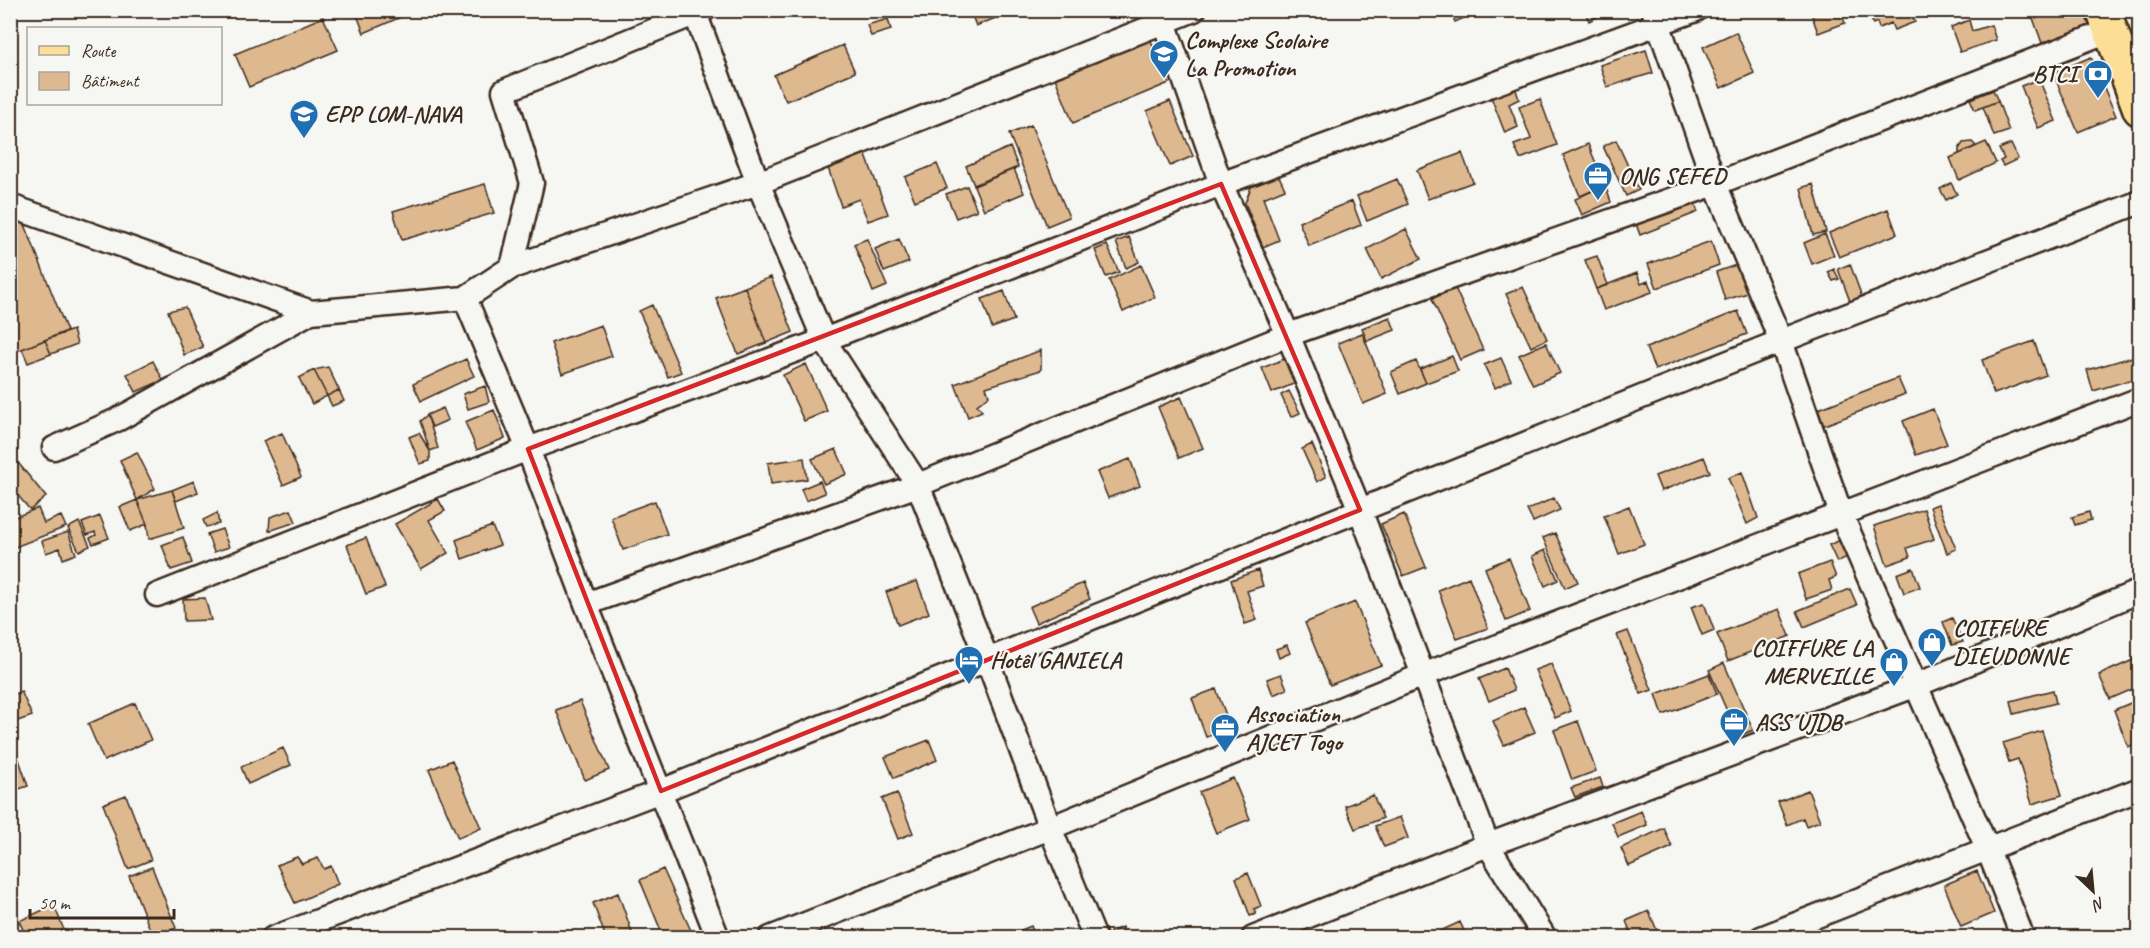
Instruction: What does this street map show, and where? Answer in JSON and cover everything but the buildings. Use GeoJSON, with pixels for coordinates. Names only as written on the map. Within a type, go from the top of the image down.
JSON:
{"type":"FeatureCollection","features":[{"type":"Feature","properties":{"kind":"main road"},"geometry":{"type":"LineString","coordinates":[[2107,20],[2139,109]]}},
{"type":"Feature","properties":{"kind":"street"},"geometry":{"type":"LineString","coordinates":[[54,448],[118,419],[311,312],[465,298],[512,267],[758,183],[1162,16],[1194,10]]}},
{"type":"Feature","properties":{"kind":"street"},"geometry":{"type":"LineString","coordinates":[[157,595],[528,449],[824,340],[1221,184],[1656,18],[1696,10]]}},
{"type":"Feature","properties":{"kind":"street"},"geometry":{"type":"LineString","coordinates":[[512,267],[532,183],[504,91],[698,12],[758,183],[824,340],[918,485],[987,658],[1050,828],[1095,938]]}},
{"type":"Feature","properties":{"kind":"street"},"geometry":{"type":"LineString","coordinates":[[1162,16],[1221,184],[1288,335],[1360,510],[1488,845],[1545,938]]}},
{"type":"Feature","properties":{"kind":"street"},"geometry":{"type":"LineString","coordinates":[[1656,18],[1715,184],[1781,341],[1841,514],[1988,850],[2023,938]]}},
{"type":"Feature","properties":{"kind":"street"},"geometry":{"type":"LineString","coordinates":[[586,604],[918,485],[1288,335],[1715,184],[2107,20]]}},
{"type":"Feature","properties":{"kind":"street"},"geometry":{"type":"LineString","coordinates":[[273,938],[661,791],[987,658],[1781,341],[2139,202]]}},
{"type":"Feature","properties":{"kind":"street"},"geometry":{"type":"LineString","coordinates":[[10,206],[311,312]]}},
{"type":"Feature","properties":{"kind":"street"},"geometry":{"type":"LineString","coordinates":[[465,298],[528,449],[586,604],[718,938]]}},
{"type":"Feature","properties":{"kind":"street"},"geometry":{"type":"LineString","coordinates":[[770,938],[1050,828],[1424,675],[2139,399]]}},
{"type":"Feature","properties":{"kind":"street"},"geometry":{"type":"LineString","coordinates":[[1253,938],[1488,845],[1917,685],[2139,591]]}},
{"type":"Feature","properties":{"kind":"street"},"geometry":{"type":"LineString","coordinates":[[1761,938],[2139,789]]}},
{"type":"Feature","properties":{"kind":"highlighted area"},"geometry":{"type":"Polygon","coordinates":[[[1221,184],[1360,510],[661,791],[528,449],[1221,184]]]}},
{"type":"Feature","properties":{"kind":"place","name":"Complexe Scolaire La Promotion"},"geometry":{"type":"Point","coordinates":[1164,80]}},
{"type":"Feature","properties":{"kind":"place","name":"BTCI"},"geometry":{"type":"Point","coordinates":[2098,100]}},
{"type":"Feature","properties":{"kind":"place","name":"EPP LOM-NAVA"},"geometry":{"type":"Point","coordinates":[304,140]}},
{"type":"Feature","properties":{"kind":"place","name":"ONG SEFED"},"geometry":{"type":"Point","coordinates":[1598,202]}},
{"type":"Feature","properties":{"kind":"place","name":"COIFFURE DIEUDONNE"},"geometry":{"type":"Point","coordinates":[1932,668]}},
{"type":"Feature","properties":{"kind":"place","name":"Hotêl GANIELA"},"geometry":{"type":"Point","coordinates":[969,686]}},
{"type":"Feature","properties":{"kind":"place","name":"COIFFURE LA MERVEILLE"},"geometry":{"type":"Point","coordinates":[1894,688]}},
{"type":"Feature","properties":{"kind":"place","name":"ASS UJDB"},"geometry":{"type":"Point","coordinates":[1734,748]}},
{"type":"Feature","properties":{"kind":"place","name":"Association AJCET Togo"},"geometry":{"type":"Point","coordinates":[1225,754]}}]}
